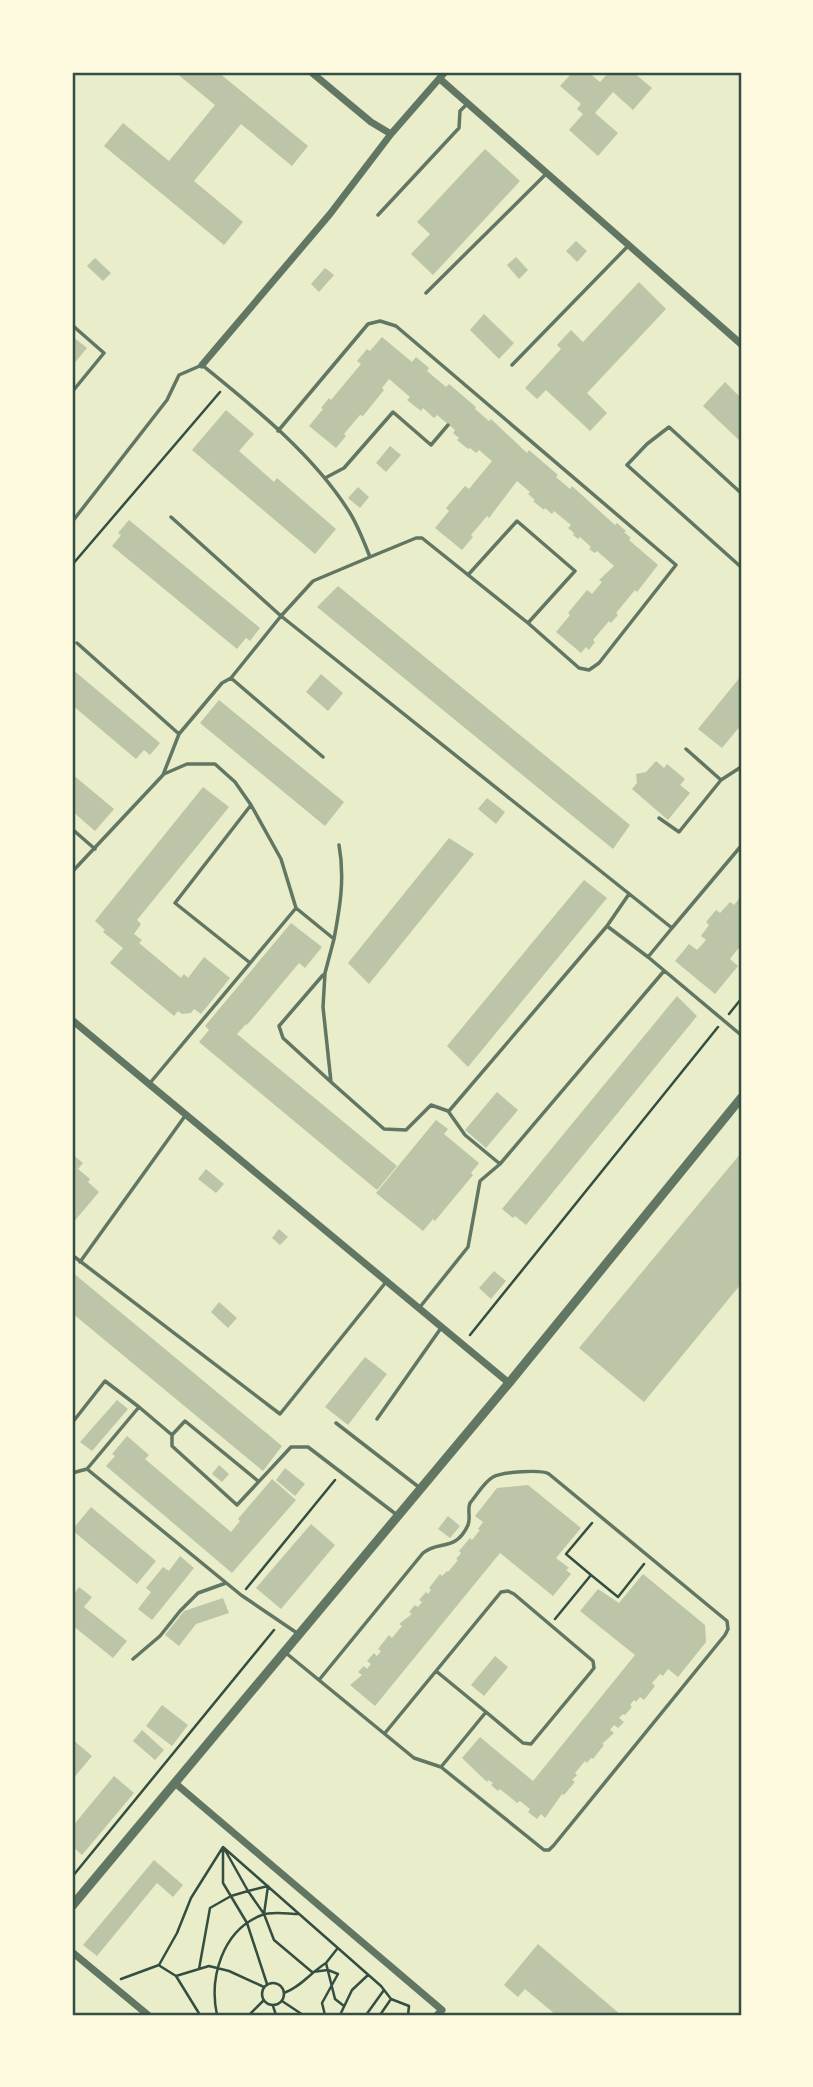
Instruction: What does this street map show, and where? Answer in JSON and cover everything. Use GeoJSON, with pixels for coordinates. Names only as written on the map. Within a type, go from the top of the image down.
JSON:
{"type":"FeatureCollection","features":[{"type":"Feature","properties":{"kind":"street"},"geometry":{"type":"LineString","coordinates":[[311,72],[371,122],[391,134]]}},
{"type":"Feature","properties":{"kind":"street"},"geometry":{"type":"LineString","coordinates":[[202,365],[330,214],[391,134],[442,75],[467,104],[741,344]]}},
{"type":"Feature","properties":{"kind":"street"},"geometry":{"type":"LineString","coordinates":[[72,1020],[509,1383]]}},
{"type":"Feature","properties":{"kind":"street"},"geometry":{"type":"LineString","coordinates":[[72,1906],[509,1383],[741,1098]]}},
{"type":"Feature","properties":{"kind":"street"},"geometry":{"type":"LineString","coordinates":[[175,1783],[442,2010],[438,2015]]}},
{"type":"Feature","properties":{"kind":"street"},"geometry":{"type":"LineString","coordinates":[[72,1952],[148,2015]]}},
{"type":"Feature","properties":{"kind":"lane"},"geometry":{"type":"LineString","coordinates":[[378,215],[459,128],[460,111],[467,104]]}},
{"type":"Feature","properties":{"kind":"lane"},"geometry":{"type":"LineString","coordinates":[[426,293],[547,173]]}},
{"type":"Feature","properties":{"kind":"lane"},"geometry":{"type":"LineString","coordinates":[[512,365],[628,246]]}},
{"type":"Feature","properties":{"kind":"lane"},"geometry":{"type":"LineString","coordinates":[[72,872],[163,775],[179,734],[222,682],[232,678],[313,580],[416,538],[422,538],[528,622],[579,668],[589,670],[599,663],[676,565],[396,326],[380,321],[368,324],[278,431]]}},
{"type":"Feature","properties":{"kind":"lane"},"geometry":{"type":"LineString","coordinates":[[72,325],[104,353],[72,392]]}},
{"type":"Feature","properties":{"kind":"lane"},"geometry":{"type":"LineString","coordinates":[[72,522],[167,400],[179,375],[202,365],[278,431],[325,478],[351,514],[370,557]]}},
{"type":"Feature","properties":{"kind":"lane"},"geometry":{"type":"LineString","coordinates":[[468,400],[474,394]]}},
{"type":"Feature","properties":{"kind":"lane"},"geometry":{"type":"LineString","coordinates":[[325,478],[344,468],[394,412],[431,445],[448,425]]}},
{"type":"Feature","properties":{"kind":"lane"},"geometry":{"type":"LineString","coordinates":[[741,493],[669,427],[647,444],[627,465],[741,567]]}},
{"type":"Feature","properties":{"kind":"lane"},"geometry":{"type":"LineString","coordinates":[[171,517],[281,616],[672,928]]}},
{"type":"Feature","properties":{"kind":"lane"},"geometry":{"type":"LineString","coordinates":[[468,575],[517,521],[575,571],[528,622]]}},
{"type":"Feature","properties":{"kind":"lane"},"geometry":{"type":"LineString","coordinates":[[77,643],[179,734]]}},
{"type":"Feature","properties":{"kind":"lane"},"geometry":{"type":"LineString","coordinates":[[232,678],[323,757]]}},
{"type":"Feature","properties":{"kind":"lane"},"geometry":{"type":"LineString","coordinates":[[686,749],[721,779]]}},
{"type":"Feature","properties":{"kind":"lane"},"geometry":{"type":"LineString","coordinates":[[163,775],[187,764],[215,764],[235,782],[281,859],[296,908],[334,939]]}},
{"type":"Feature","properties":{"kind":"lane"},"geometry":{"type":"LineString","coordinates":[[659,818],[679,832],[721,779],[741,766]]}},
{"type":"Feature","properties":{"kind":"lane"},"geometry":{"type":"LineString","coordinates":[[249,962],[175,904],[250,805]]}},
{"type":"Feature","properties":{"kind":"lane"},"geometry":{"type":"LineString","coordinates":[[72,829],[95,849]]}},
{"type":"Feature","properties":{"kind":"lane"},"geometry":{"type":"LineString","coordinates":[[331,1083],[323,1007],[325,973],[342,901],[339,845]]}},
{"type":"Feature","properties":{"kind":"lane"},"geometry":{"type":"LineString","coordinates":[[648,957],[741,846]]}},
{"type":"Feature","properties":{"kind":"lane"},"geometry":{"type":"LineString","coordinates":[[448,1111],[607,926],[629,894]]}},
{"type":"Feature","properties":{"kind":"lane"},"geometry":{"type":"LineString","coordinates":[[149,1084],[296,908]]}},
{"type":"Feature","properties":{"kind":"lane"},"geometry":{"type":"LineString","coordinates":[[607,926],[741,1035]]}},
{"type":"Feature","properties":{"kind":"lane"},"geometry":{"type":"LineString","coordinates":[[420,1307],[468,1247],[480,1181],[500,1164],[664,971]]}},
{"type":"Feature","properties":{"kind":"lane"},"geometry":{"type":"LineString","coordinates":[[325,973],[279,1026],[283,1038],[384,1129],[406,1129],[431,1105],[448,1111],[465,1135],[500,1164]]}},
{"type":"Feature","properties":{"kind":"lane"},"geometry":{"type":"LineString","coordinates":[[80,1262],[186,1114]]}},
{"type":"Feature","properties":{"kind":"lane"},"geometry":{"type":"LineString","coordinates":[[72,1255],[280,1414],[387,1281]]}},
{"type":"Feature","properties":{"kind":"lane"},"geometry":{"type":"LineString","coordinates":[[377,1419],[443,1326]]}},
{"type":"Feature","properties":{"kind":"lane"},"geometry":{"type":"LineString","coordinates":[[72,1423],[105,1381],[172,1435]]}},
{"type":"Feature","properties":{"kind":"lane"},"geometry":{"type":"LineString","coordinates":[[72,1473],[87,1469],[139,1407]]}},
{"type":"Feature","properties":{"kind":"lane"},"geometry":{"type":"LineString","coordinates":[[258,1481],[185,1421],[172,1435],[172,1446],[237,1505],[290,1447],[308,1447],[397,1515]]}},
{"type":"Feature","properties":{"kind":"lane"},"geometry":{"type":"LineString","coordinates":[[335,1423],[421,1488]]}},
{"type":"Feature","properties":{"kind":"lane"},"geometry":{"type":"LineString","coordinates":[[87,1469],[241,1595],[298,1634]]}},
{"type":"Feature","properties":{"kind":"lane"},"geometry":{"type":"LineString","coordinates":[[284,1651],[319,1680],[414,1758],[441,1767],[538,1847],[549,1850],[728,1629],[727,1621],[544,1471],[494,1476],[468,1506],[469,1523],[454,1542],[428,1548],[423,1553],[319,1680]]}},
{"type":"Feature","properties":{"kind":"lane"},"geometry":{"type":"LineString","coordinates":[[134,1659],[160,1636],[198,1593],[226,1583]]}},
{"type":"Feature","properties":{"kind":"lane"},"geometry":{"type":"LineString","coordinates":[[385,1734],[436,1671],[501,1592],[514,1594],[593,1661],[594,1668],[531,1744],[523,1743],[436,1671]]}},
{"type":"Feature","properties":{"kind":"lane"},"geometry":{"type":"LineString","coordinates":[[441,1767],[485,1712]]}},
{"type":"Feature","properties":{"kind":"path"},"geometry":{"type":"LineString","coordinates":[[72,565],[226,385]]}},
{"type":"Feature","properties":{"kind":"path"},"geometry":{"type":"LineString","coordinates":[[463,1343],[741,999]]}},
{"type":"Feature","properties":{"kind":"path"},"geometry":{"type":"LineString","coordinates":[[241,1595],[341,1472]]}},
{"type":"Feature","properties":{"kind":"path"},"geometry":{"type":"LineString","coordinates":[[598,1514],[566,1554],[591,1575],[618,1597],[650,1557]]}},
{"type":"Feature","properties":{"kind":"path"},"geometry":{"type":"LineString","coordinates":[[551,1625],[591,1575]]}},
{"type":"Feature","properties":{"kind":"path"},"geometry":{"type":"LineString","coordinates":[[72,1877],[281,1621]]}},
{"type":"Feature","properties":{"kind":"path"},"geometry":{"type":"LineString","coordinates":[[223,1847],[368,1975],[391,1999],[409,2007],[408,2015]]}},
{"type":"Feature","properties":{"kind":"path"},"geometry":{"type":"LineString","coordinates":[[223,1847],[264,1914],[274,1940],[312,1972],[328,1970],[338,1974],[321,2003],[325,2015]]}},
{"type":"Feature","properties":{"kind":"path"},"geometry":{"type":"LineString","coordinates":[[223,1847],[223,1882],[247,1923],[265,1986],[261,1994],[263,2001],[273,2006],[276,2015]]}},
{"type":"Feature","properties":{"kind":"path"},"geometry":{"type":"LineString","coordinates":[[110,1983],[159,1965],[177,1933],[191,1898],[223,1847]]}},
{"type":"Feature","properties":{"kind":"path"},"geometry":{"type":"LineString","coordinates":[[199,1969],[210,1908],[231,1896],[268,1886]]}},
{"type":"Feature","properties":{"kind":"path"},"geometry":{"type":"LineString","coordinates":[[264,1914],[268,1886]]}},
{"type":"Feature","properties":{"kind":"path"},"geometry":{"type":"LineString","coordinates":[[217,2015],[216,1968],[228,1941],[247,1923],[264,1914],[299,1914]]}},
{"type":"Feature","properties":{"kind":"path"},"geometry":{"type":"LineString","coordinates":[[284,1993],[297,1989],[312,1972],[326,1963],[338,1948]]}},
{"type":"Feature","properties":{"kind":"path"},"geometry":{"type":"LineString","coordinates":[[326,1963],[335,1999],[344,2006]]}},
{"type":"Feature","properties":{"kind":"path"},"geometry":{"type":"LineString","coordinates":[[159,1965],[176,1976],[200,2015]]}},
{"type":"Feature","properties":{"kind":"path"},"geometry":{"type":"LineString","coordinates":[[176,1976],[209,1966],[265,1986],[278,1984],[284,1993],[282,2001],[273,2006]]}},
{"type":"Feature","properties":{"kind":"path"},"geometry":{"type":"LineString","coordinates":[[340,2015],[352,1990],[368,1975]]}},
{"type":"Feature","properties":{"kind":"path"},"geometry":{"type":"LineString","coordinates":[[366,2015],[384,1990]]}},
{"type":"Feature","properties":{"kind":"path"},"geometry":{"type":"LineString","coordinates":[[380,2015],[391,1999]]}},
{"type":"Feature","properties":{"kind":"path"},"geometry":{"type":"LineString","coordinates":[[249,2015],[263,2001]]}},
{"type":"Feature","properties":{"kind":"path"},"geometry":{"type":"LineString","coordinates":[[282,2001],[303,2015]]}},
{"type":"Feature","properties":{"kind":"building"},"geometry":{"type":"Polygon","coordinates":[[[175,72],[218,72],[308,146],[292,166],[241,124],[194,181],[243,222],[224,245],[104,146],[123,123],[169,161],[215,105],[175,72]]]}},
{"type":"Feature","properties":{"kind":"building"},"geometry":{"type":"Polygon","coordinates":[[[566,72],[588,72],[600,82],[609,72],[633,72],[652,88],[633,110],[613,92],[595,113],[618,133],[598,156],[569,130],[583,114],[577,109],[581,104],[560,86],[570,75],[566,72]]]}},
{"type":"Feature","properties":{"kind":"building"},"geometry":{"type":"Polygon","coordinates":[[[485,149],[520,181],[433,275],[411,254],[430,234],[417,222],[485,149]]]}},
{"type":"Feature","properties":{"kind":"building"},"geometry":{"type":"Polygon","coordinates":[[[576,241],[587,251],[577,262],[566,251],[576,241]]]}},
{"type":"Feature","properties":{"kind":"building"},"geometry":{"type":"Polygon","coordinates":[[[516,257],[528,270],[519,279],[507,265],[516,257]]]}},
{"type":"Feature","properties":{"kind":"building"},"geometry":{"type":"Polygon","coordinates":[[[95,258],[111,273],[103,281],[87,266],[95,258]]]}},
{"type":"Feature","properties":{"kind":"building"},"geometry":{"type":"Polygon","coordinates":[[[325,268],[334,275],[319,292],[311,284],[325,268]]]}},
{"type":"Feature","properties":{"kind":"building"},"geometry":{"type":"Polygon","coordinates":[[[639,282],[666,309],[587,393],[607,413],[590,431],[546,390],[537,399],[525,388],[561,349],[557,345],[571,330],[583,342],[639,282]]]}},
{"type":"Feature","properties":{"kind":"building"},"geometry":{"type":"Polygon","coordinates":[[[484,314],[514,343],[499,359],[470,330],[484,314]]]}},
{"type":"Feature","properties":{"kind":"building"},"geometry":{"type":"Polygon","coordinates":[[[72,336],[87,348],[72,366],[72,336]]]}},
{"type":"Feature","properties":{"kind":"building"},"geometry":{"type":"Polygon","coordinates":[[[382,337],[412,362],[416,357],[429,368],[427,371],[446,387],[449,384],[527,453],[529,450],[570,489],[572,486],[615,525],[617,523],[626,531],[624,532],[631,538],[629,540],[658,565],[616,613],[618,615],[611,623],[609,621],[593,640],[595,642],[589,650],[586,647],[581,653],[556,632],[587,590],[592,594],[602,582],[599,580],[614,566],[597,551],[595,553],[589,549],[591,547],[580,537],[578,539],[573,535],[568,528],[571,525],[554,511],[552,514],[533,501],[535,500],[528,494],[530,492],[517,481],[489,518],[487,516],[471,535],[473,537],[462,550],[435,528],[449,511],[446,508],[465,486],[469,489],[492,461],[479,450],[476,453],[457,440],[459,438],[453,433],[455,430],[437,415],[434,418],[423,408],[421,411],[407,400],[410,397],[389,379],[382,388],[384,390],[344,434],[346,436],[336,448],[309,426],[329,398],[331,400],[361,364],[357,361],[382,337]]]}},
{"type":"Feature","properties":{"kind":"building"},"geometry":{"type":"Polygon","coordinates":[[[725,382],[741,398],[741,442],[703,406],[725,382]]]}},
{"type":"Feature","properties":{"kind":"building"},"geometry":{"type":"Polygon","coordinates":[[[226,410],[254,434],[239,451],[274,482],[277,478],[336,529],[315,554],[192,450],[226,410]]]}},
{"type":"Feature","properties":{"kind":"building"},"geometry":{"type":"Polygon","coordinates":[[[390,446],[401,455],[386,472],[376,463],[390,446]]]}},
{"type":"Feature","properties":{"kind":"building"},"geometry":{"type":"Polygon","coordinates":[[[358,487],[369,497],[360,508],[348,498],[358,487]]]}},
{"type":"Feature","properties":{"kind":"building"},"geometry":{"type":"Polygon","coordinates":[[[129,520],[260,628],[250,641],[246,638],[237,649],[112,546],[129,520]]]}},
{"type":"Feature","properties":{"kind":"building"},"geometry":{"type":"Polygon","coordinates":[[[338,586],[630,825],[613,849],[317,607],[338,586]]]}},
{"type":"Feature","properties":{"kind":"building"},"geometry":{"type":"Polygon","coordinates":[[[72,669],[160,743],[150,755],[144,750],[136,759],[72,705],[72,669]]]}},
{"type":"Feature","properties":{"kind":"building"},"geometry":{"type":"Polygon","coordinates":[[[321,674],[343,693],[328,711],[306,692],[321,674]]]}},
{"type":"Feature","properties":{"kind":"building"},"geometry":{"type":"Polygon","coordinates":[[[741,676],[741,725],[722,748],[698,729],[741,676]]]}},
{"type":"Feature","properties":{"kind":"building"},"geometry":{"type":"Polygon","coordinates":[[[219,700],[344,802],[325,826],[200,723],[219,700]]]}},
{"type":"Feature","properties":{"kind":"building"},"geometry":{"type":"Polygon","coordinates":[[[656,761],[664,768],[667,764],[685,779],[680,785],[690,793],[668,820],[632,789],[637,783],[636,774],[646,772],[656,761]]]}},
{"type":"Feature","properties":{"kind":"building"},"geometry":{"type":"Polygon","coordinates":[[[72,774],[114,809],[95,831],[72,811],[72,774]]]}},
{"type":"Feature","properties":{"kind":"building"},"geometry":{"type":"Polygon","coordinates":[[[203,787],[229,807],[137,920],[141,924],[134,934],[142,940],[139,943],[181,978],[184,974],[188,978],[204,957],[230,978],[201,1014],[194,1009],[191,1013],[182,1014],[178,1011],[174,1016],[110,963],[123,948],[103,932],[105,930],[95,921],[203,787]]]}},
{"type":"Feature","properties":{"kind":"building"},"geometry":{"type":"Polygon","coordinates":[[[487,798],[505,812],[496,824],[478,809],[487,798]]]}},
{"type":"Feature","properties":{"kind":"building"},"geometry":{"type":"Polygon","coordinates":[[[449,838],[474,854],[369,984],[348,963],[449,838]]]}},
{"type":"Feature","properties":{"kind":"building"},"geometry":{"type":"Polygon","coordinates":[[[584,880],[607,898],[468,1067],[447,1046],[584,880]]]}},
{"type":"Feature","properties":{"kind":"building"},"geometry":{"type":"Polygon","coordinates":[[[741,896],[741,945],[730,959],[738,966],[715,994],[675,961],[689,944],[697,950],[706,940],[701,936],[709,925],[706,922],[716,910],[720,913],[730,902],[734,905],[741,896]]]}},
{"type":"Feature","properties":{"kind":"building"},"geometry":{"type":"Polygon","coordinates":[[[291,923],[322,947],[305,968],[299,963],[237,1034],[397,1166],[377,1190],[199,1042],[209,1030],[205,1026],[291,923]]]}},
{"type":"Feature","properties":{"kind":"building"},"geometry":{"type":"Polygon","coordinates":[[[677,996],[697,1016],[526,1225],[515,1216],[513,1218],[502,1209],[677,996]]]}},
{"type":"Feature","properties":{"kind":"building"},"geometry":{"type":"Polygon","coordinates":[[[497,1092],[518,1110],[486,1148],[465,1130],[497,1092]]]}},
{"type":"Feature","properties":{"kind":"building"},"geometry":{"type":"Polygon","coordinates":[[[436,1120],[448,1129],[444,1134],[479,1163],[471,1173],[473,1175],[435,1221],[433,1219],[423,1231],[376,1193],[436,1120]]]}},
{"type":"Feature","properties":{"kind":"building"},"geometry":{"type":"Polygon","coordinates":[[[741,1153],[741,1284],[644,1402],[579,1348],[741,1153]]]}},
{"type":"Feature","properties":{"kind":"building"},"geometry":{"type":"Polygon","coordinates":[[[72,1154],[83,1163],[78,1169],[90,1179],[88,1182],[99,1192],[72,1224],[72,1154]]]}},
{"type":"Feature","properties":{"kind":"building"},"geometry":{"type":"Polygon","coordinates":[[[206,1169],[224,1184],[216,1193],[198,1179],[206,1169]]]}},
{"type":"Feature","properties":{"kind":"building"},"geometry":{"type":"Polygon","coordinates":[[[279,1229],[288,1237],[280,1245],[272,1238],[279,1229]]]}},
{"type":"Feature","properties":{"kind":"building"},"geometry":{"type":"Polygon","coordinates":[[[494,1271],[506,1281],[491,1299],[479,1288],[494,1271]]]}},
{"type":"Feature","properties":{"kind":"building"},"geometry":{"type":"Polygon","coordinates":[[[72,1272],[282,1446],[263,1471],[72,1313],[72,1272]]]}},
{"type":"Feature","properties":{"kind":"building"},"geometry":{"type":"Polygon","coordinates":[[[219,1302],[237,1318],[228,1328],[211,1312],[219,1302]]]}},
{"type":"Feature","properties":{"kind":"building"},"geometry":{"type":"Polygon","coordinates":[[[365,1357],[387,1374],[348,1425],[325,1407],[365,1357]]]}},
{"type":"Feature","properties":{"kind":"building"},"geometry":{"type":"Polygon","coordinates":[[[117,1400],[128,1409],[92,1451],[80,1442],[117,1400]]]}},
{"type":"Feature","properties":{"kind":"building"},"geometry":{"type":"Polygon","coordinates":[[[127,1436],[149,1455],[145,1459],[231,1532],[240,1521],[238,1519],[272,1479],[296,1500],[232,1573],[106,1466],[127,1436]]]}},
{"type":"Feature","properties":{"kind":"building"},"geometry":{"type":"Polygon","coordinates":[[[219,1465],[229,1474],[222,1482],[212,1474],[219,1465]]]}},
{"type":"Feature","properties":{"kind":"building"},"geometry":{"type":"Polygon","coordinates":[[[285,1468],[305,1484],[295,1496],[276,1480],[285,1468]]]}},
{"type":"Feature","properties":{"kind":"building"},"geometry":{"type":"Polygon","coordinates":[[[528,1485],[581,1528],[556,1558],[569,1568],[566,1570],[571,1574],[553,1596],[500,1553],[375,1706],[350,1685],[362,1675],[358,1672],[364,1666],[367,1669],[371,1664],[367,1661],[374,1653],[377,1656],[381,1651],[378,1649],[389,1635],[392,1638],[402,1626],[399,1624],[412,1614],[409,1612],[415,1605],[418,1607],[422,1602],[419,1600],[426,1592],[428,1594],[431,1590],[429,1588],[440,1574],[442,1576],[448,1572],[458,1560],[456,1559],[461,1553],[459,1551],[480,1530],[478,1529],[483,1522],[475,1516],[497,1488],[528,1485]]]}},
{"type":"Feature","properties":{"kind":"building"},"geometry":{"type":"Polygon","coordinates":[[[91,1507],[156,1561],[137,1584],[72,1530],[91,1507]]]}},
{"type":"Feature","properties":{"kind":"building"},"geometry":{"type":"Polygon","coordinates":[[[448,1516],[460,1526],[450,1538],[438,1529],[448,1516]]]}},
{"type":"Feature","properties":{"kind":"building"},"geometry":{"type":"Polygon","coordinates":[[[311,1524],[335,1545],[281,1609],[256,1588],[311,1524]]]}},
{"type":"Feature","properties":{"kind":"building"},"geometry":{"type":"Polygon","coordinates":[[[180,1556],[194,1568],[152,1620],[138,1609],[151,1592],[146,1588],[163,1567],[169,1571],[180,1556]]]}},
{"type":"Feature","properties":{"kind":"building"},"geometry":{"type":"Polygon","coordinates":[[[643,1574],[705,1625],[706,1642],[678,1677],[668,1669],[652,1683],[655,1686],[644,1700],[640,1697],[636,1702],[634,1700],[630,1705],[632,1707],[619,1718],[624,1722],[618,1728],[614,1725],[610,1730],[614,1733],[602,1744],[604,1745],[593,1759],[587,1763],[585,1761],[575,1773],[577,1775],[572,1780],[575,1782],[562,1794],[545,1818],[541,1814],[537,1819],[528,1812],[530,1809],[520,1801],[517,1803],[500,1789],[498,1791],[491,1785],[493,1783],[488,1780],[487,1782],[462,1758],[480,1737],[533,1781],[635,1655],[580,1611],[598,1589],[619,1603],[643,1574]]]}},
{"type":"Feature","properties":{"kind":"building"},"geometry":{"type":"Polygon","coordinates":[[[79,1587],[92,1597],[84,1607],[127,1641],[113,1658],[72,1625],[72,1596],[79,1587]]]}},
{"type":"Feature","properties":{"kind":"building"},"geometry":{"type":"Polygon","coordinates":[[[223,1598],[229,1613],[196,1624],[179,1646],[165,1635],[184,1611],[223,1598]]]}},
{"type":"Feature","properties":{"kind":"building"},"geometry":{"type":"Polygon","coordinates":[[[495,1656],[508,1667],[484,1696],[471,1685],[495,1656]]]}},
{"type":"Feature","properties":{"kind":"building"},"geometry":{"type":"Polygon","coordinates":[[[162,1705],[188,1725],[172,1746],[146,1726],[162,1705]]]}},
{"type":"Feature","properties":{"kind":"building"},"geometry":{"type":"Polygon","coordinates":[[[142,1730],[164,1750],[155,1760],[133,1741],[142,1730]]]}},
{"type":"Feature","properties":{"kind":"building"},"geometry":{"type":"Polygon","coordinates":[[[72,1739],[92,1756],[72,1780],[72,1739]]]}},
{"type":"Feature","properties":{"kind":"building"},"geometry":{"type":"Polygon","coordinates":[[[114,1776],[134,1793],[82,1855],[72,1846],[72,1827],[114,1776]]]}},
{"type":"Feature","properties":{"kind":"building"},"geometry":{"type":"Polygon","coordinates":[[[154,1860],[183,1885],[173,1897],[157,1883],[97,1956],[83,1945],[154,1860]]]}},
{"type":"Feature","properties":{"kind":"building"},"geometry":{"type":"Polygon","coordinates":[[[538,1944],[621,2015],[556,2015],[525,1989],[518,1997],[504,1985],[538,1944]]]}}]}
